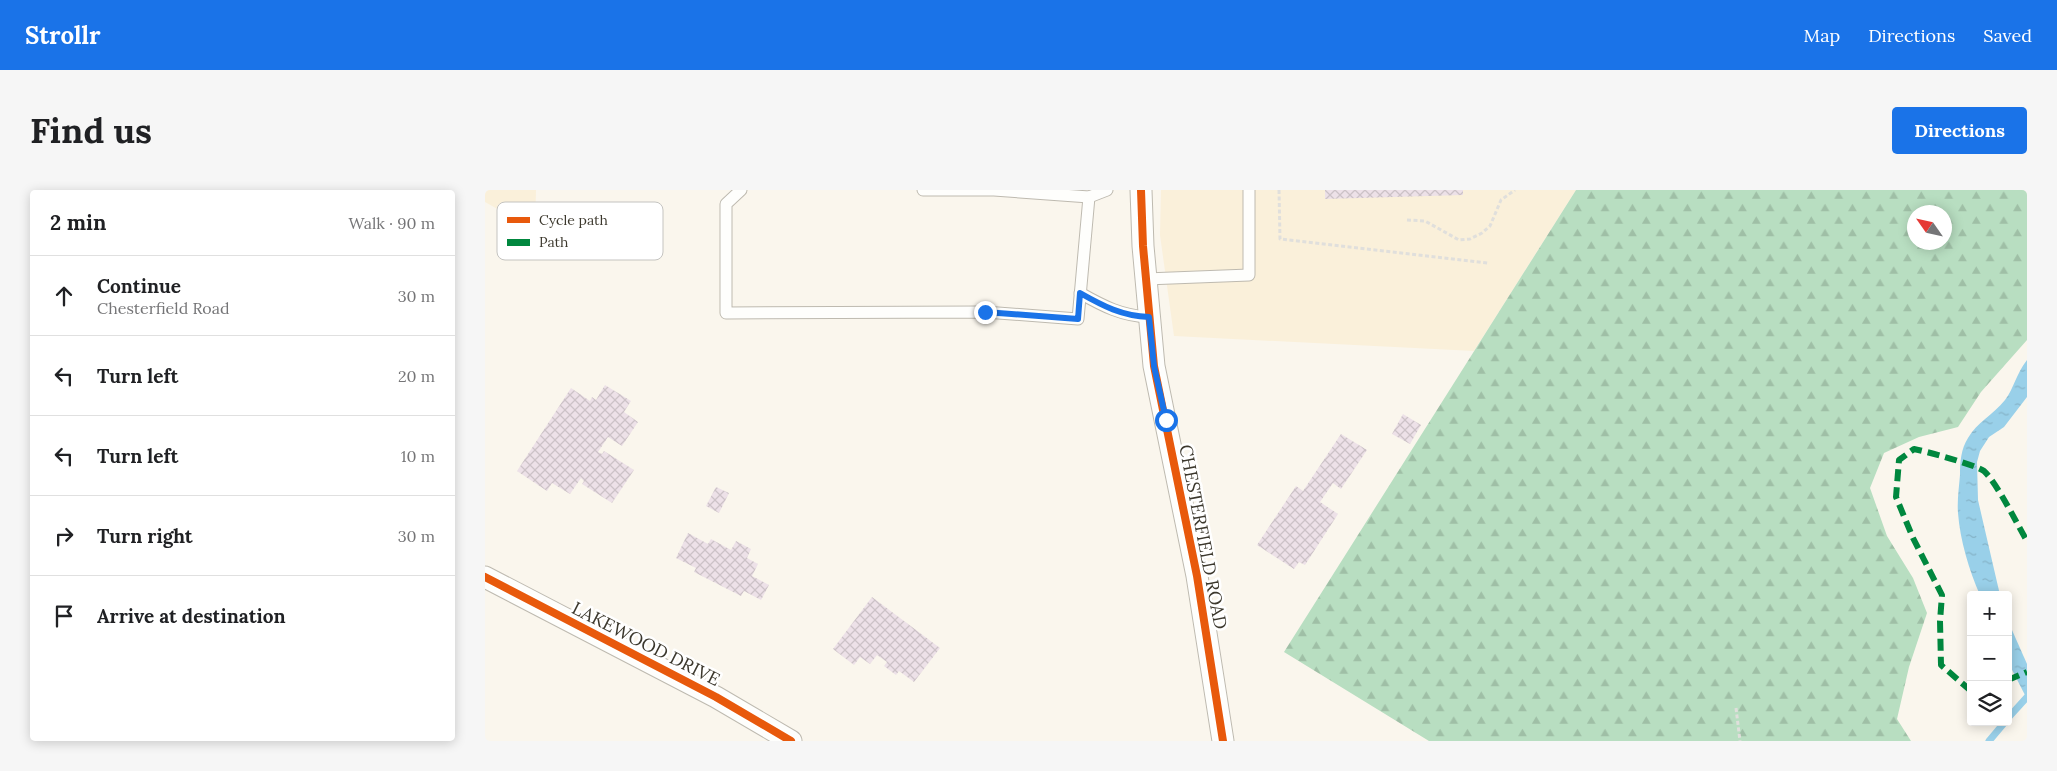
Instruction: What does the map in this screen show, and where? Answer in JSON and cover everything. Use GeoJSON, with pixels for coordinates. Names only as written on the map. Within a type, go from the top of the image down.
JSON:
{"type":"FeatureCollection","features":[{"type":"Feature","properties":{"kind":"street","name":"CHESTERFIELD ROAD"},"geometry":{"type":"LineString","coordinates":[[1141,190],[1154,366],[1197,576],[1223,741]]}},
{"type":"Feature","properties":{"kind":"street","name":"LAKEWOOD DRIVE"},"geometry":{"type":"LineString","coordinates":[[485,577],[716,697],[791,741]]}},
{"type":"Feature","properties":{"kind":"lane"},"geometry":{"type":"LineString","coordinates":[[741,190],[726,204],[726,313],[985,312],[1078,319],[1089,197]]}},
{"type":"Feature","properties":{"kind":"lane"},"geometry":{"type":"LineString","coordinates":[[923,190],[994,190],[1089,197],[1107,190]]}},
{"type":"Feature","properties":{"kind":"lane"},"geometry":{"type":"LineString","coordinates":[[1146,278],[1249,275],[1249,190]]}},
{"type":"Feature","properties":{"kind":"lane"},"geometry":{"type":"LineString","coordinates":[[1080,293],[1109,310],[1123,314],[1149,317]]}},
{"type":"Feature","properties":{"kind":"path"},"geometry":{"type":"LineString","coordinates":[[1279,190],[1281,239],[1489,263]]}},
{"type":"Feature","properties":{"kind":"path"},"geometry":{"type":"LineString","coordinates":[[1407,220],[1425,221],[1459,240],[1469,239],[1482,233],[1490,226],[1501,200],[1515,190]]}},
{"type":"Feature","properties":{"kind":"path"},"geometry":{"type":"LineString","coordinates":[[1736,708],[1739,741]]}},
{"type":"Feature","properties":{"kind":"shaded area"},"geometry":{"type":"Polygon","coordinates":[[[485,190],[536,190],[536,202],[497,202],[497,209],[485,202],[485,190]]]}},
{"type":"Feature","properties":{"kind":"shaded area"},"geometry":{"type":"Polygon","coordinates":[[[1161,190],[1576,190],[1474,351],[1174,336],[1160,235],[1161,190]]]}},
{"type":"Feature","properties":{"kind":"green space"},"geometry":{"type":"Polygon","coordinates":[[[1576,190],[2027,190],[2027,340],[1981,392],[1958,427],[1919,437],[1884,453],[1870,488],[1887,536],[1913,578],[1927,613],[1909,667],[1897,719],[1911,741],[1429,741],[1284,652],[1576,190]]]}},
{"type":"Feature","properties":{"kind":"water"},"geometry":{"type":"Polygon","coordinates":[[[2027,360],[2027,397],[2004,427],[1989,437],[1980,451],[1977,462],[1978,500],[1999,591],[1978,591],[1966,555],[1959,523],[1958,504],[1961,456],[1972,432],[2005,400],[2027,360]]]}},
{"type":"Feature","properties":{"kind":"water"},"geometry":{"type":"Polygon","coordinates":[[[2012,630],[2027,664],[2027,699],[2012,670],[2012,630]]]}},
{"type":"Feature","properties":{"kind":"building"},"geometry":{"type":"Polygon","coordinates":[[[1325,190],[1463,190],[1463,195],[1325,199],[1325,190]]]}},
{"type":"Feature","properties":{"kind":"building"},"geometry":{"type":"Polygon","coordinates":[[[605,385],[631,401],[624,412],[638,422],[622,446],[608,437],[598,452],[602,454],[604,451],[634,470],[612,503],[582,484],[584,481],[581,478],[570,494],[552,483],[547,491],[517,471],[571,388],[590,401],[592,397],[596,400],[605,385]]]}},
{"type":"Feature","properties":{"kind":"building"},"geometry":{"type":"Polygon","coordinates":[[[1403,414],[1421,425],[1410,444],[1392,434],[1403,414]]]}},
{"type":"Feature","properties":{"kind":"building"},"geometry":{"type":"Polygon","coordinates":[[[1341,434],[1367,450],[1341,489],[1333,483],[1320,502],[1338,514],[1305,565],[1299,562],[1294,569],[1257,545],[1296,486],[1303,491],[1341,434]]]}},
{"type":"Feature","properties":{"kind":"building"},"geometry":{"type":"Polygon","coordinates":[[[716,487],[729,493],[719,513],[706,506],[716,487]]]}},
{"type":"Feature","properties":{"kind":"building"},"geometry":{"type":"Polygon","coordinates":[[[688,533],[708,544],[711,539],[731,550],[736,541],[751,549],[747,558],[758,564],[752,576],[769,585],[761,600],[744,591],[741,596],[694,572],[696,568],[676,558],[688,533]]]}},
{"type":"Feature","properties":{"kind":"building"},"geometry":{"type":"Polygon","coordinates":[[[872,597],[940,648],[914,682],[899,671],[896,675],[884,666],[887,662],[877,655],[870,664],[860,657],[854,665],[833,649],[872,597]]]}},
{"type":"Feature","properties":{"kind":"waterway"},"geometry":{"type":"LineString","coordinates":[[2012,714],[2027,697]]}},
{"type":"Feature","properties":{"kind":"waterway"},"geometry":{"type":"LineString","coordinates":[[1989,741],[2002,726]]}},
{"type":"Feature","properties":{"kind":"marked path"},"geometry":{"type":"LineString","coordinates":[[1967,688],[1941,665],[1940,621],[1942,595],[1913,538],[1896,497],[1899,460],[1914,449],[1939,455],[1984,471],[2001,494],[2027,541]]}},
{"type":"Feature","properties":{"kind":"marked path"},"geometry":{"type":"LineString","coordinates":[[2012,678],[2027,672]]}},
{"type":"Feature","properties":{"kind":"cycle path"},"geometry":{"type":"LineString","coordinates":[[1141,190],[1143,246],[1154,366],[1197,576],[1223,741]]}},
{"type":"Feature","properties":{"kind":"cycle path"},"geometry":{"type":"LineString","coordinates":[[485,577],[716,697],[791,741]]}},
{"type":"Feature","properties":{"kind":"route"},"geometry":{"type":"LineString","coordinates":[[985,312],[1078,319],[1080,293],[1109,310],[1123,314],[1149,317],[1154,366],[1166,420]]}}]}
